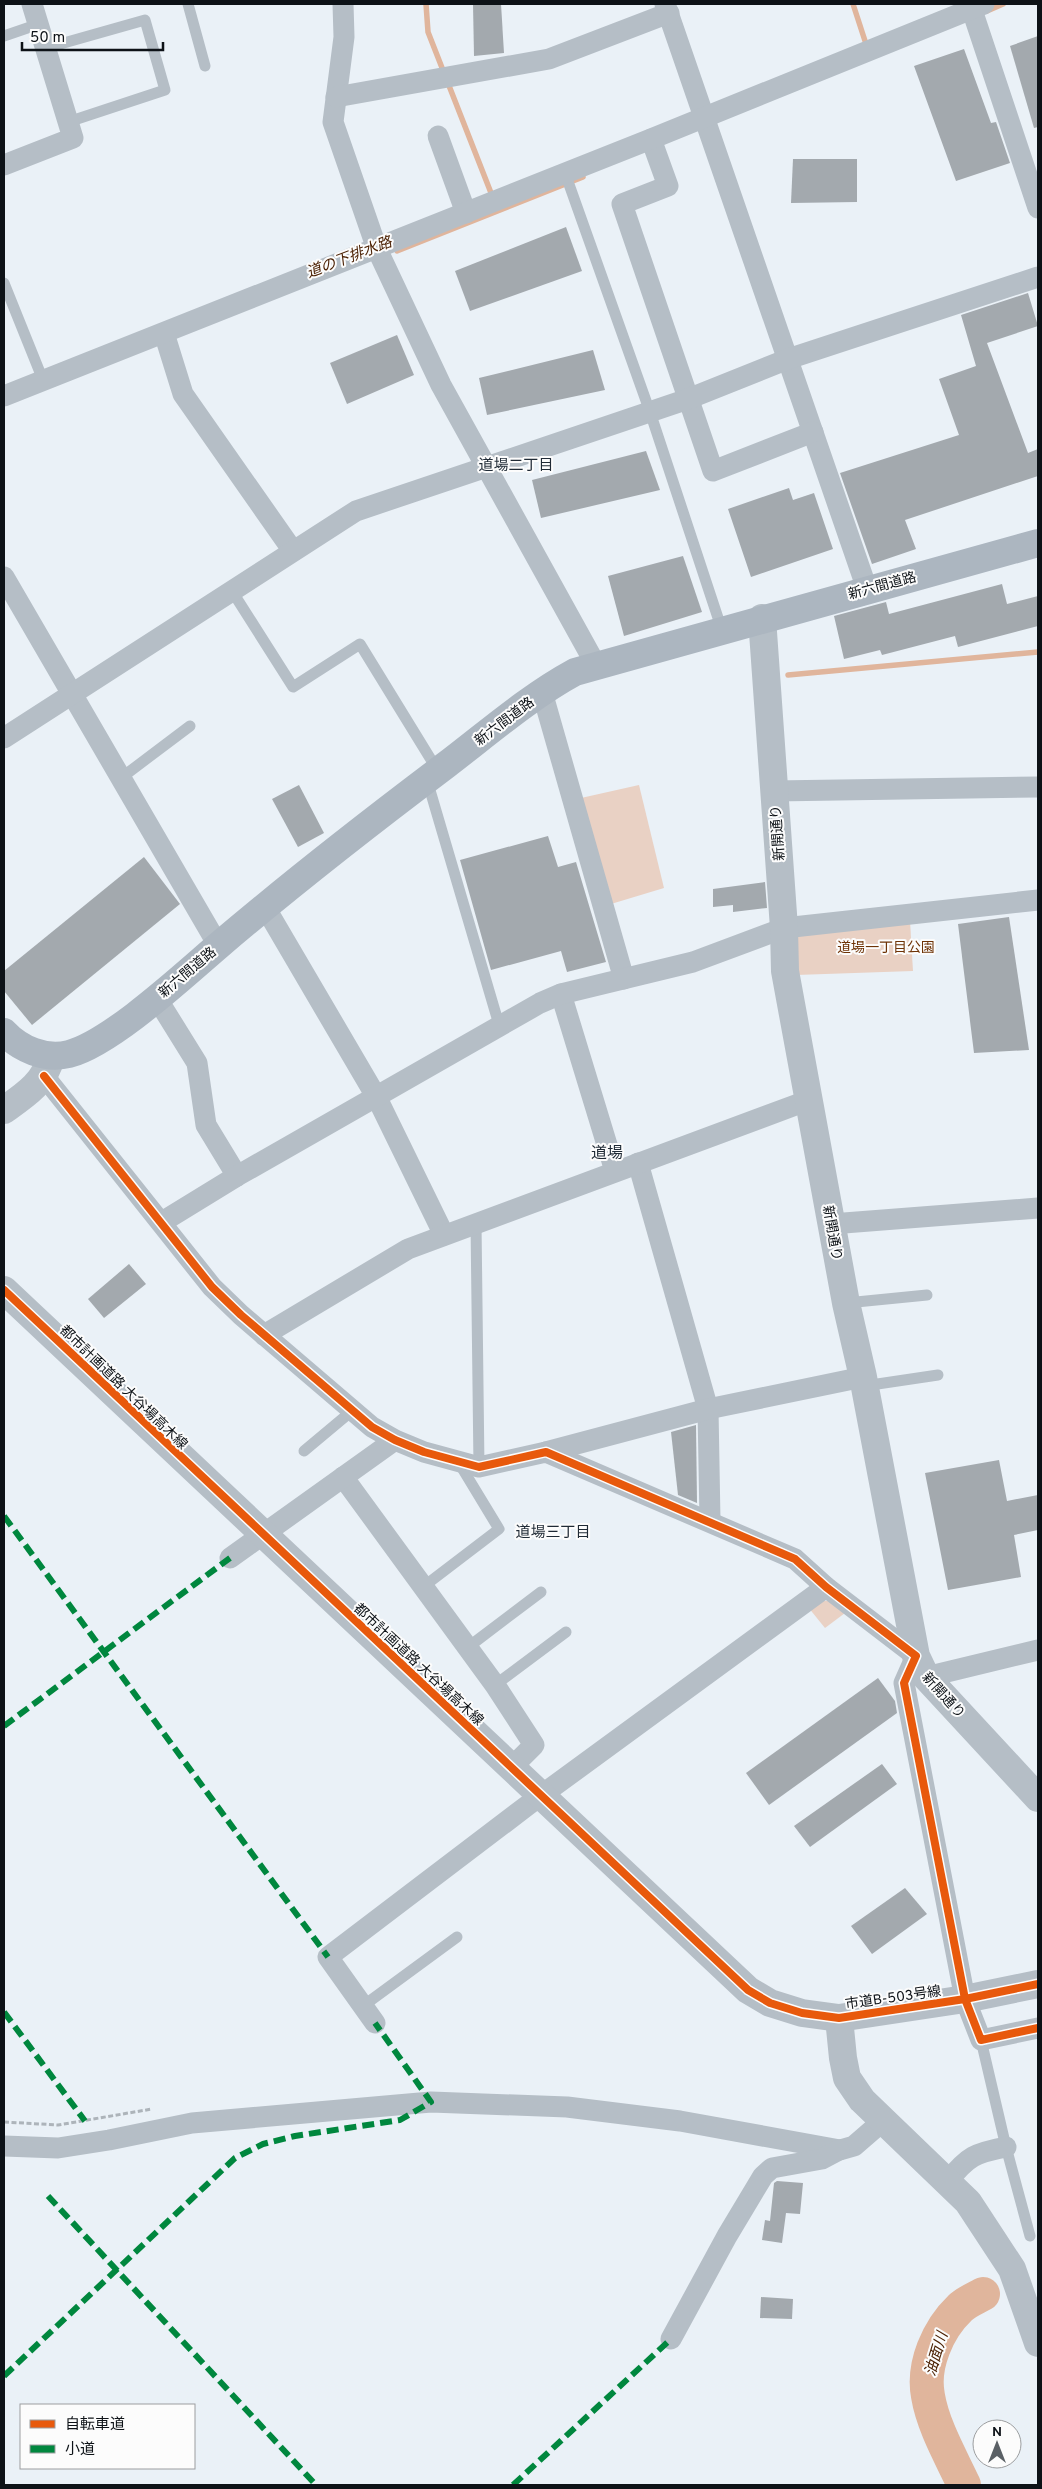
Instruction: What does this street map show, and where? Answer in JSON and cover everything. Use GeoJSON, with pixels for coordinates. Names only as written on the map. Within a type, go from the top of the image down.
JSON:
{"type":"FeatureCollection","features":[{"type":"Feature","properties":{"kind":"main road","name":"新六間道路"},"geometry":{"type":"LineString","coordinates":[[47,1066],[83,1049],[120,1026],[265,907],[432,775],[542,692],[575,672],[762,618],[1038,543]]}},
{"type":"Feature","properties":{"kind":"main road"},"geometry":{"type":"LineString","coordinates":[[4,1032],[19,1046],[47,1066]]}},
{"type":"Feature","properties":{"kind":"street"},"geometry":{"type":"LineString","coordinates":[[4,165],[73,138],[32,4]]}},
{"type":"Feature","properties":{"kind":"street"},"geometry":{"type":"LineString","coordinates":[[343,4],[344,37],[333,122],[377,248],[441,385],[596,665]]}},
{"type":"Feature","properties":{"kind":"street"},"geometry":{"type":"LineString","coordinates":[[4,396],[651,139],[975,6],[1038,208]]}},
{"type":"Feature","properties":{"kind":"street"},"geometry":{"type":"LineString","coordinates":[[336,97],[549,59],[667,9],[868,589]]}},
{"type":"Feature","properties":{"kind":"street"},"geometry":{"type":"LineString","coordinates":[[438,136],[466,213]]}},
{"type":"Feature","properties":{"kind":"street"},"geometry":{"type":"LineString","coordinates":[[651,139],[668,186],[622,204],[714,471],[813,432]]}},
{"type":"Feature","properties":{"kind":"street"},"geometry":{"type":"LineString","coordinates":[[4,738],[356,511],[688,399],[788,359],[1038,277]]}},
{"type":"Feature","properties":{"kind":"street"},"geometry":{"type":"LineString","coordinates":[[164,333],[183,394],[293,551]]}},
{"type":"Feature","properties":{"kind":"street"},"geometry":{"type":"LineString","coordinates":[[4,577],[218,946]]}},
{"type":"Feature","properties":{"kind":"street","name":"新開通り"},"geometry":{"type":"LineString","coordinates":[[762,618],[786,980],[846,1303],[864,1382],[921,1666],[1038,1798]]}},
{"type":"Feature","properties":{"kind":"street"},"geometry":{"type":"LineString","coordinates":[[542,692],[624,979]]}},
{"type":"Feature","properties":{"kind":"street"},"geometry":{"type":"LineString","coordinates":[[774,791],[1038,787]]}},
{"type":"Feature","properties":{"kind":"street"},"geometry":{"type":"LineString","coordinates":[[162,1222],[237,1176],[500,1028],[540,1003],[561,994],[694,962],[784,928],[1038,900]]}},
{"type":"Feature","properties":{"kind":"street"},"geometry":{"type":"LineString","coordinates":[[265,907],[377,1098],[444,1235]]}},
{"type":"Feature","properties":{"kind":"street"},"geometry":{"type":"LineString","coordinates":[[561,994],[615,1171]]}},
{"type":"Feature","properties":{"kind":"street"},"geometry":{"type":"LineString","coordinates":[[156,997],[197,1062],[206,1125],[237,1176]]}},
{"type":"Feature","properties":{"kind":"street"},"geometry":{"type":"LineString","coordinates":[[4,1110],[35,1086],[47,1066],[212,1287],[264,1335],[372,1427],[395,1440],[469,1465],[546,1452],[708,1408],[864,1382]]}},
{"type":"Feature","properties":{"kind":"street"},"geometry":{"type":"LineString","coordinates":[[264,1335],[408,1249],[809,1100]]}},
{"type":"Feature","properties":{"kind":"street"},"geometry":{"type":"LineString","coordinates":[[638,1163],[708,1408],[710,1521]]}},
{"type":"Feature","properties":{"kind":"street"},"geometry":{"type":"LineString","coordinates":[[831,1224],[1038,1208]]}},
{"type":"Feature","properties":{"kind":"street","name":"都市計画道路 大谷場高木線"},"geometry":{"type":"LineString","coordinates":[[4,1290],[262,1535],[542,1795],[748,1990],[778,2006],[802,2013],[839,2018]]}},
{"type":"Feature","properties":{"kind":"street"},"geometry":{"type":"LineString","coordinates":[[230,1558],[395,1440]]}},
{"type":"Feature","properties":{"kind":"street"},"geometry":{"type":"LineString","coordinates":[[546,1452],[795,1559],[921,1666]]}},
{"type":"Feature","properties":{"kind":"street"},"geometry":{"type":"LineString","coordinates":[[343,1478],[495,1685],[534,1745],[512,1767]]}},
{"type":"Feature","properties":{"kind":"street"},"geometry":{"type":"LineString","coordinates":[[369,2015],[328,1956],[542,1795],[826,1587]]}},
{"type":"Feature","properties":{"kind":"street"},"geometry":{"type":"LineString","coordinates":[[1038,1650],[921,1666],[904,1683],[965,1999],[981,2040],[1038,2028]]}},
{"type":"Feature","properties":{"kind":"street","name":"市道B-503号線"},"geometry":{"type":"LineString","coordinates":[[839,2018],[965,1999],[1038,1984]]}},
{"type":"Feature","properties":{"kind":"street"},"geometry":{"type":"LineString","coordinates":[[839,2018],[847,2078],[862,2100],[968,2202],[1012,2270],[1038,2343]]}},
{"type":"Feature","properties":{"kind":"street"},"geometry":{"type":"LineString","coordinates":[[4,2146],[58,2148],[192,2123],[431,2102],[567,2107],[680,2120],[840,2150]]}},
{"type":"Feature","properties":{"kind":"street"},"geometry":{"type":"LineString","coordinates":[[671,2339],[726,2236],[763,2176],[772,2168],[822,2159],[840,2150],[854,2146],[884,2120]]}},
{"type":"Feature","properties":{"kind":"street"},"geometry":{"type":"LineString","coordinates":[[948,2181],[960,2166],[977,2153],[1006,2147]]}},
{"type":"Feature","properties":{"kind":"lane"},"geometry":{"type":"LineString","coordinates":[[188,4],[205,66]]}},
{"type":"Feature","properties":{"kind":"lane"},"geometry":{"type":"LineString","coordinates":[[46,48],[145,20],[165,90],[68,122]]}},
{"type":"Feature","properties":{"kind":"lane"},"geometry":{"type":"LineString","coordinates":[[4,36],[39,24]]}},
{"type":"Feature","properties":{"kind":"lane"},"geometry":{"type":"LineString","coordinates":[[565,173],[650,412],[722,630]]}},
{"type":"Feature","properties":{"kind":"lane"},"geometry":{"type":"LineString","coordinates":[[4,283],[42,380]]}},
{"type":"Feature","properties":{"kind":"lane"},"geometry":{"type":"LineString","coordinates":[[232,591],[293,687],[360,644],[432,775],[500,1028]]}},
{"type":"Feature","properties":{"kind":"lane"},"geometry":{"type":"LineString","coordinates":[[121,778],[190,726]]}},
{"type":"Feature","properties":{"kind":"lane"},"geometry":{"type":"LineString","coordinates":[[423,1587],[500,1529],[469,1465],[476,1223]]}},
{"type":"Feature","properties":{"kind":"lane"},"geometry":{"type":"LineString","coordinates":[[846,1303],[927,1295]]}},
{"type":"Feature","properties":{"kind":"lane"},"geometry":{"type":"LineString","coordinates":[[864,1382],[938,1374]]}},
{"type":"Feature","properties":{"kind":"lane"},"geometry":{"type":"LineString","coordinates":[[304,1451],[353,1410]]}},
{"type":"Feature","properties":{"kind":"lane"},"geometry":{"type":"LineString","coordinates":[[467,1648],[541,1592]]}},
{"type":"Feature","properties":{"kind":"lane"},"geometry":{"type":"LineString","coordinates":[[495,1685],[566,1632]]}},
{"type":"Feature","properties":{"kind":"lane"},"geometry":{"type":"LineString","coordinates":[[369,2015],[457,1937]]}},
{"type":"Feature","properties":{"kind":"lane"},"geometry":{"type":"LineString","coordinates":[[981,2040],[1006,2147],[1030,2236]]}},
{"type":"Feature","properties":{"kind":"green space"},"geometry":{"type":"Polygon","coordinates":[[[639,785],[664,888],[611,904],[581,798],[639,785]]]}},
{"type":"Feature","properties":{"kind":"green space","name":"道場一丁目公園"},"geometry":{"type":"Polygon","coordinates":[[[910,921],[913,971],[796,975],[795,940],[805,930],[910,921]]]}},
{"type":"Feature","properties":{"kind":"green space"},"geometry":{"type":"Polygon","coordinates":[[[817,1601],[830,1601],[849,1610],[825,1628],[808,1607],[817,1601]]]}},
{"type":"Feature","properties":{"kind":"building"},"geometry":{"type":"Polygon","coordinates":[[[473,4],[501,4],[504,53],[474,56],[473,4]]]}},
{"type":"Feature","properties":{"kind":"building"},"geometry":{"type":"Polygon","coordinates":[[[1038,36],[1038,127],[1034,128],[1010,46],[1038,36]]]}},
{"type":"Feature","properties":{"kind":"building"},"geometry":{"type":"Polygon","coordinates":[[[964,49],[991,123],[996,122],[1010,163],[956,181],[914,66],[964,49]]]}},
{"type":"Feature","properties":{"kind":"building"},"geometry":{"type":"Polygon","coordinates":[[[793,159],[857,159],[857,202],[791,203],[793,159]]]}},
{"type":"Feature","properties":{"kind":"building"},"geometry":{"type":"Polygon","coordinates":[[[566,227],[582,271],[470,311],[455,271],[566,227]]]}},
{"type":"Feature","properties":{"kind":"building"},"geometry":{"type":"Polygon","coordinates":[[[1028,293],[1038,326],[987,343],[1028,453],[1038,449],[1038,476],[905,520],[916,549],[872,564],[840,473],[959,435],[939,379],[976,366],[961,315],[1028,293]]]}},
{"type":"Feature","properties":{"kind":"building"},"geometry":{"type":"Polygon","coordinates":[[[397,335],[414,375],[347,404],[330,363],[397,335]]]}},
{"type":"Feature","properties":{"kind":"building"},"geometry":{"type":"Polygon","coordinates":[[[593,350],[605,390],[487,415],[479,378],[593,350]]]}},
{"type":"Feature","properties":{"kind":"building"},"geometry":{"type":"Polygon","coordinates":[[[646,451],[660,490],[541,518],[532,480],[646,451]]]}},
{"type":"Feature","properties":{"kind":"building"},"geometry":{"type":"Polygon","coordinates":[[[789,488],[793,500],[814,493],[833,549],[751,577],[728,509],[789,488]]]}},
{"type":"Feature","properties":{"kind":"building"},"geometry":{"type":"Polygon","coordinates":[[[683,556],[702,612],[624,636],[608,576],[683,556]]]}},
{"type":"Feature","properties":{"kind":"building"},"geometry":{"type":"Polygon","coordinates":[[[1002,584],[1007,604],[1038,596],[1038,626],[958,647],[955,636],[882,655],[880,650],[844,659],[834,616],[886,602],[889,614],[1002,584]]]}},
{"type":"Feature","properties":{"kind":"building"},"geometry":{"type":"Polygon","coordinates":[[[299,785],[324,833],[298,847],[272,799],[299,785]]]}},
{"type":"Feature","properties":{"kind":"building"},"geometry":{"type":"Polygon","coordinates":[[[548,836],[558,867],[576,862],[606,962],[567,972],[561,951],[491,970],[460,860],[548,836]]]}},
{"type":"Feature","properties":{"kind":"building"},"geometry":{"type":"Polygon","coordinates":[[[144,857],[180,904],[32,1025],[4,991],[4,971],[144,857]]]}},
{"type":"Feature","properties":{"kind":"building"},"geometry":{"type":"Polygon","coordinates":[[[765,882],[767,908],[733,912],[733,905],[713,907],[713,889],[765,882]]]}},
{"type":"Feature","properties":{"kind":"building"},"geometry":{"type":"Polygon","coordinates":[[[1009,917],[1029,1050],[974,1053],[958,924],[1009,917]]]}},
{"type":"Feature","properties":{"kind":"building"},"geometry":{"type":"Polygon","coordinates":[[[129,1264],[146,1284],[104,1318],[88,1299],[129,1264]]]}},
{"type":"Feature","properties":{"kind":"building"},"geometry":{"type":"Polygon","coordinates":[[[696,1425],[697,1503],[678,1495],[671,1432],[696,1425]]]}},
{"type":"Feature","properties":{"kind":"building"},"geometry":{"type":"Polygon","coordinates":[[[999,1460],[1007,1501],[1038,1495],[1038,1530],[1014,1535],[1021,1577],[948,1590],[925,1473],[999,1460]]]}},
{"type":"Feature","properties":{"kind":"building"},"geometry":{"type":"Polygon","coordinates":[[[878,1678],[895,1701],[897,1713],[769,1805],[746,1773],[878,1678]]]}},
{"type":"Feature","properties":{"kind":"building"},"geometry":{"type":"Polygon","coordinates":[[[882,1764],[897,1784],[810,1847],[794,1826],[882,1764]]]}},
{"type":"Feature","properties":{"kind":"building"},"geometry":{"type":"Polygon","coordinates":[[[905,1888],[927,1914],[872,1954],[851,1926],[905,1888]]]}},
{"type":"Feature","properties":{"kind":"building"},"geometry":{"type":"Polygon","coordinates":[[[777,2181],[803,2183],[800,2214],[786,2213],[782,2243],[762,2240],[765,2220],[770,2221],[774,2183],[777,2181]]]}},
{"type":"Feature","properties":{"kind":"building"},"geometry":{"type":"Polygon","coordinates":[[[761,2297],[793,2299],[792,2319],[760,2318],[761,2297]]]}},
{"type":"Feature","properties":{"kind":"waterway","name":"道の下排水路"},"geometry":{"type":"LineString","coordinates":[[426,4],[428,32],[493,198]]}},
{"type":"Feature","properties":{"kind":"waterway"},"geometry":{"type":"LineString","coordinates":[[853,4],[867,47]]}},
{"type":"Feature","properties":{"kind":"waterway"},"geometry":{"type":"LineString","coordinates":[[987,11],[1003,4]]}},
{"type":"Feature","properties":{"kind":"waterway","name":"道の下排水路"},"geometry":{"type":"LineString","coordinates":[[397,251],[583,177]]}},
{"type":"Feature","properties":{"kind":"waterway"},"geometry":{"type":"LineString","coordinates":[[788,675],[1038,652]]}},
{"type":"Feature","properties":{"kind":"waterway","name":"油面川"},"geometry":{"type":"LineString","coordinates":[[964,2485],[943,2441],[930,2407],[927,2372],[934,2348],[945,2326],[962,2306],[983,2294]]}},
{"type":"Feature","properties":{"kind":"marked path"},"geometry":{"type":"LineString","coordinates":[[4,1516],[328,1957]]}},
{"type":"Feature","properties":{"kind":"marked path"},"geometry":{"type":"LineString","coordinates":[[4,1726],[230,1558]]}},
{"type":"Feature","properties":{"kind":"marked path"},"geometry":{"type":"LineString","coordinates":[[4,2012],[85,2121]]}},
{"type":"Feature","properties":{"kind":"marked path"},"geometry":{"type":"LineString","coordinates":[[4,2376],[235,2158],[263,2144],[295,2136],[400,2120],[431,2102],[375,2023]]}},
{"type":"Feature","properties":{"kind":"marked path"},"geometry":{"type":"LineString","coordinates":[[48,2196],[316,2485]]}},
{"type":"Feature","properties":{"kind":"marked path"},"geometry":{"type":"LineString","coordinates":[[513,2485],[671,2339]]}},
{"type":"Feature","properties":{"kind":"cycle path"},"geometry":{"type":"LineString","coordinates":[[44,1076],[212,1287],[241,1315],[372,1427],[395,1440],[424,1452],[479,1467],[546,1452],[795,1559],[826,1587],[916,1656],[904,1683],[965,1999],[981,2040],[1038,2028]]}},
{"type":"Feature","properties":{"kind":"cycle path"},"geometry":{"type":"LineString","coordinates":[[4,1290],[748,1990],[770,2003],[802,2013],[839,2018],[965,1999],[1038,1984]]}},
{"type":"Feature","properties":{"kind":"district","name":"道場二丁目"},"geometry":{"type":"Point","coordinates":[516,465]}},
{"type":"Feature","properties":{"kind":"district","name":"道場"},"geometry":{"type":"Point","coordinates":[607,1152]}},
{"type":"Feature","properties":{"kind":"district","name":"道場三丁目"},"geometry":{"type":"Point","coordinates":[553,1532]}}]}
